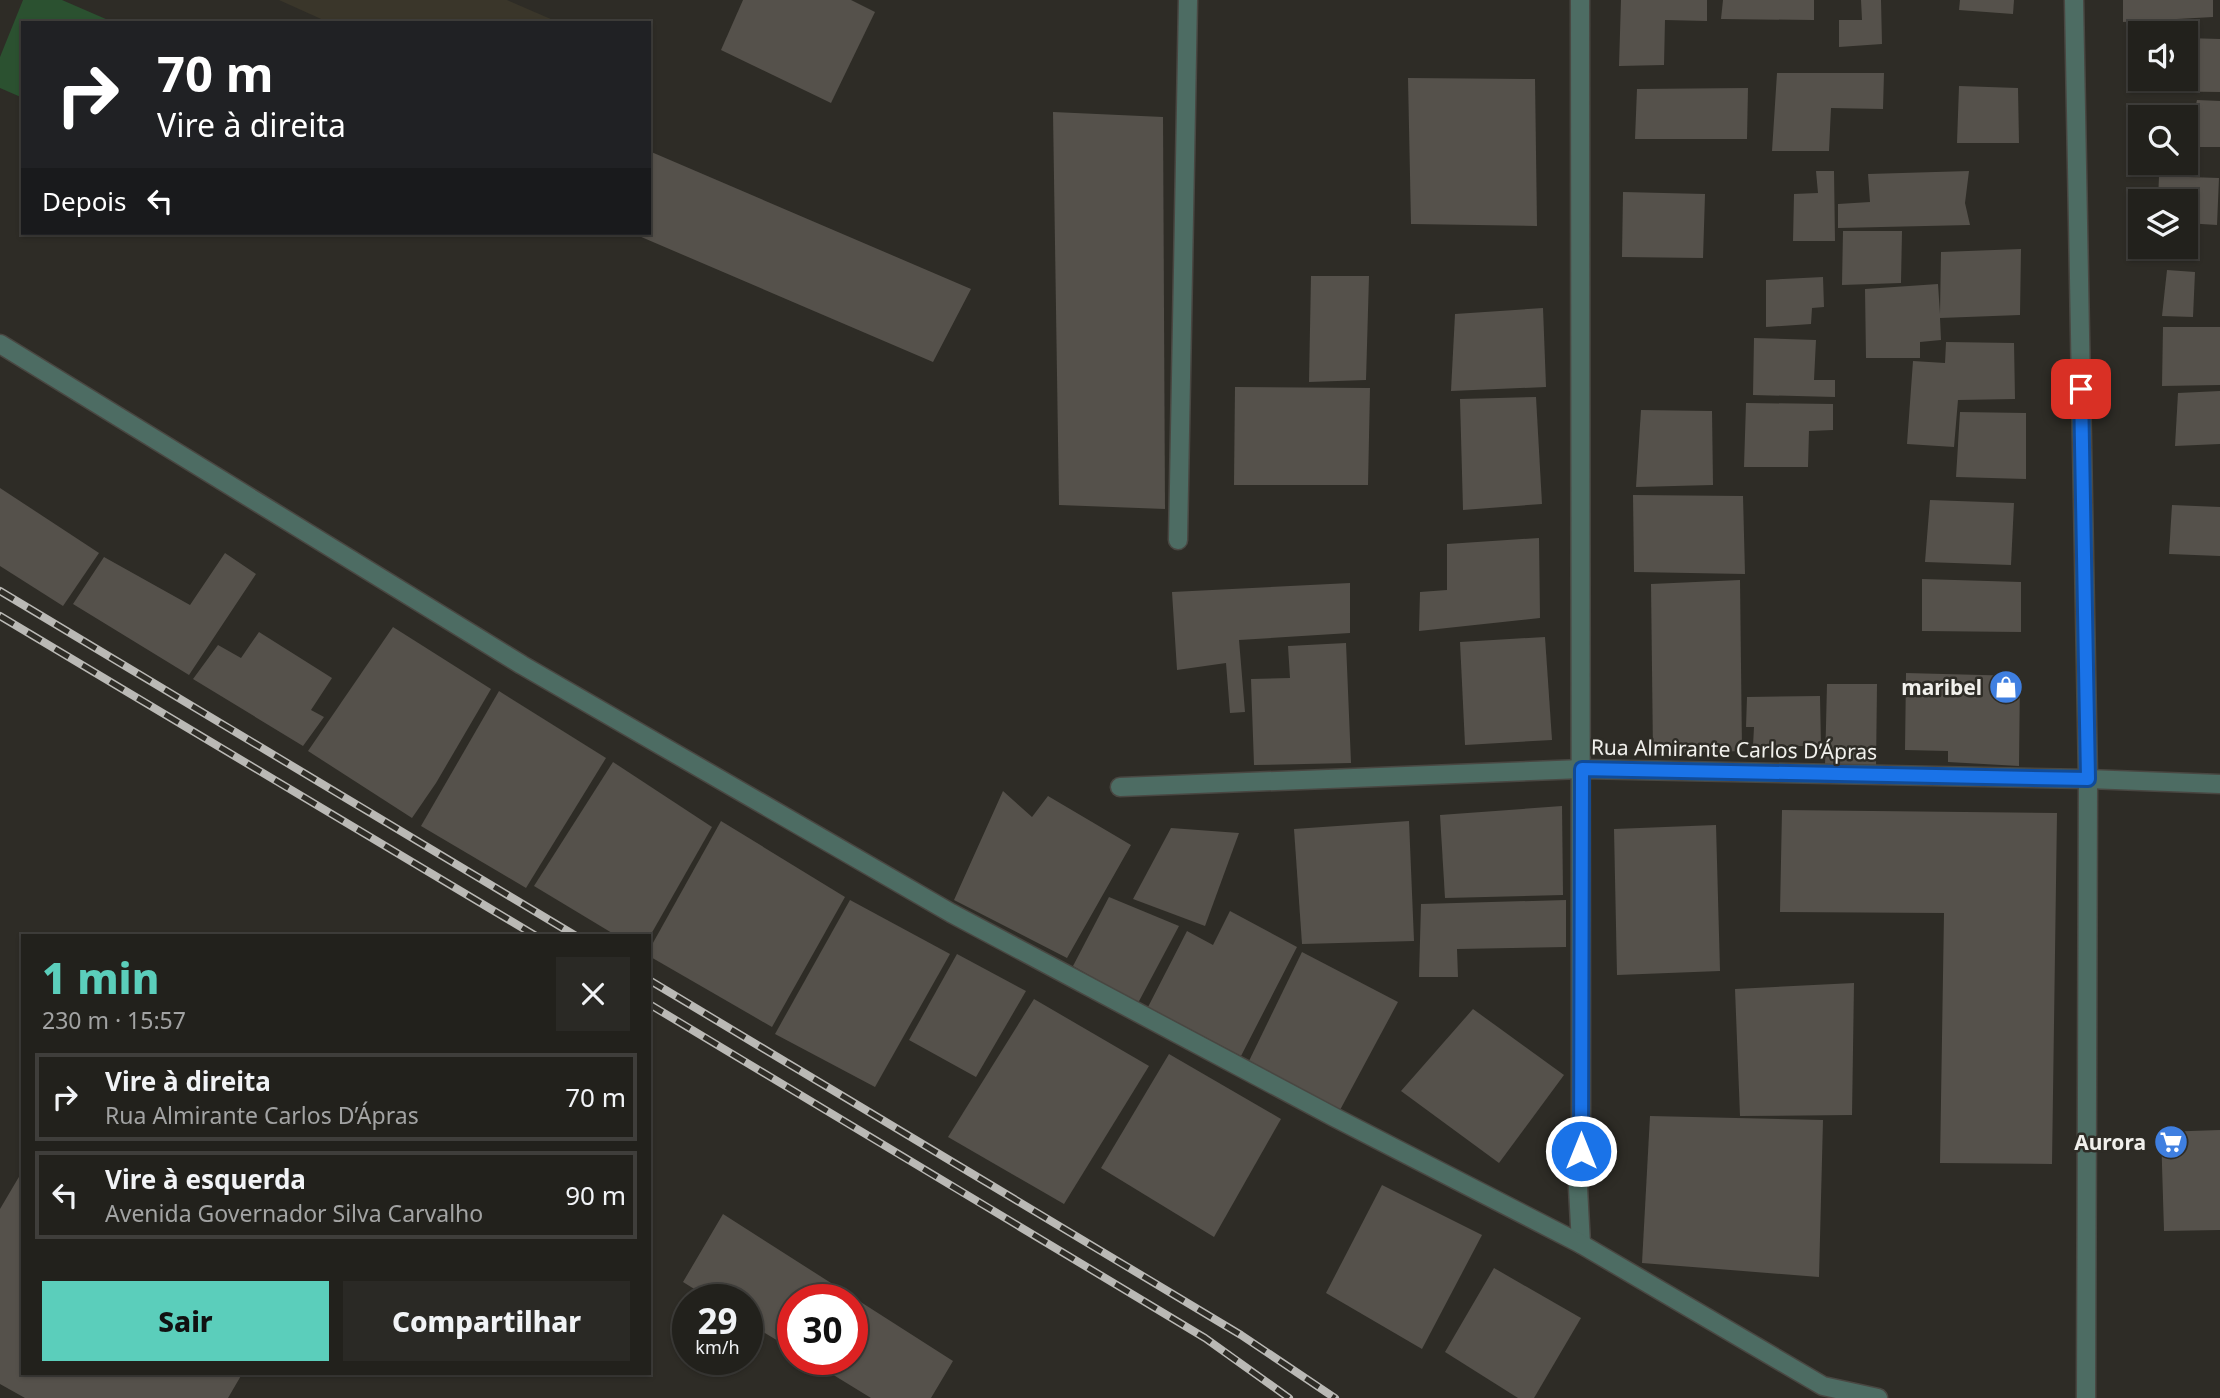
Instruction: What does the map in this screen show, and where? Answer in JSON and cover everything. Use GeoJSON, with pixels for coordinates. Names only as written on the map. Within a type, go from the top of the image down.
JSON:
{"type":"FeatureCollection","features":[{"type":"Feature","properties":{"kind":"street"},"geometry":{"type":"LineString","coordinates":[[1178,540],[1188,0]]}},
{"type":"Feature","properties":{"kind":"street"},"geometry":{"type":"LineString","coordinates":[[1580,0],[1582,769],[1581,1151],[1578,1188],[1581,1244]]}},
{"type":"Feature","properties":{"kind":"street"},"geometry":{"type":"LineString","coordinates":[[2074,0],[2088,779],[2086,1398]]}},
{"type":"Feature","properties":{"kind":"street"},"geometry":{"type":"LineString","coordinates":[[0,344],[522,665],[951,913],[1334,1117],[1581,1244],[1823,1386],[1878,1398]]}},
{"type":"Feature","properties":{"kind":"street","name":"Rua Almirante Carlos D’Ápras"},"geometry":{"type":"LineString","coordinates":[[1120,787],[1582,769],[2220,784]]}},
{"type":"Feature","properties":{"kind":"shaded area"},"geometry":{"type":"Polygon","coordinates":[[[279,0],[507,0],[555,21],[326,21],[279,0]]]}},
{"type":"Feature","properties":{"kind":"green space"},"geometry":{"type":"Polygon","coordinates":[[[23,0],[62,0],[110,21],[21,21],[21,97],[0,88],[0,57],[23,0]]]}},
{"type":"Feature","properties":{"kind":"building"},"geometry":{"type":"Polygon","coordinates":[[[743,0],[851,0],[875,12],[831,103],[721,50],[743,0]]]}},
{"type":"Feature","properties":{"kind":"building"},"geometry":{"type":"Polygon","coordinates":[[[1621,0],[1707,0],[1707,21],[1665,20],[1664,65],[1619,66],[1621,0]]]}},
{"type":"Feature","properties":{"kind":"building"},"geometry":{"type":"Polygon","coordinates":[[[1723,0],[1814,0],[1814,20],[1721,19],[1723,0]]]}},
{"type":"Feature","properties":{"kind":"building"},"geometry":{"type":"Polygon","coordinates":[[[1861,0],[1881,0],[1882,44],[1839,47],[1839,20],[1862,20],[1861,0]]]}},
{"type":"Feature","properties":{"kind":"building"},"geometry":{"type":"Polygon","coordinates":[[[1960,0],[2014,0],[2013,14],[1959,10],[1960,0]]]}},
{"type":"Feature","properties":{"kind":"building"},"geometry":{"type":"Polygon","coordinates":[[[2123,0],[2213,0],[2213,17],[2123,22],[2123,0]]]}},
{"type":"Feature","properties":{"kind":"building"},"geometry":{"type":"Polygon","coordinates":[[[2198,38],[2220,39],[2220,92],[2145,91],[2198,91],[2198,38]]]}},
{"type":"Feature","properties":{"kind":"building"},"geometry":{"type":"Polygon","coordinates":[[[1777,73],[1884,73],[1883,109],[1831,108],[1829,151],[1772,151],[1777,73]]]}},
{"type":"Feature","properties":{"kind":"building"},"geometry":{"type":"Polygon","coordinates":[[[1408,78],[1535,79],[1537,226],[1411,224],[1408,78]]]}},
{"type":"Feature","properties":{"kind":"building"},"geometry":{"type":"Polygon","coordinates":[[[1959,86],[2018,88],[2019,143],[1957,143],[1959,86]]]}},
{"type":"Feature","properties":{"kind":"building"},"geometry":{"type":"Polygon","coordinates":[[[1748,88],[1747,139],[1635,139],[1637,89],[1748,88]]]}},
{"type":"Feature","properties":{"kind":"building"},"geometry":{"type":"Polygon","coordinates":[[[2197,100],[2220,101],[2220,147],[2198,147],[2198,105],[2196,105],[2197,100]]]}},
{"type":"Feature","properties":{"kind":"building"},"geometry":{"type":"Polygon","coordinates":[[[1053,112],[1163,117],[1165,509],[1059,505],[1053,112]]]}},
{"type":"Feature","properties":{"kind":"building"},"geometry":{"type":"Polygon","coordinates":[[[651,152],[971,289],[933,362],[637,235],[651,235],[651,152]]]}},
{"type":"Feature","properties":{"kind":"building"},"geometry":{"type":"Polygon","coordinates":[[[1816,171],[1834,171],[1835,241],[1793,241],[1794,194],[1818,193],[1816,171]]]}},
{"type":"Feature","properties":{"kind":"building"},"geometry":{"type":"Polygon","coordinates":[[[1969,171],[1965,203],[1970,225],[1838,228],[1838,204],[1870,202],[1868,174],[1969,171]]]}},
{"type":"Feature","properties":{"kind":"building"},"geometry":{"type":"Polygon","coordinates":[[[2159,176],[2219,178],[2217,225],[2198,224],[2198,189],[2158,189],[2159,176]]]}},
{"type":"Feature","properties":{"kind":"building"},"geometry":{"type":"Polygon","coordinates":[[[1623,192],[1705,194],[1703,258],[1622,257],[1623,192]]]}},
{"type":"Feature","properties":{"kind":"building"},"geometry":{"type":"Polygon","coordinates":[[[1843,231],[1902,231],[1901,283],[1842,285],[1843,231]]]}},
{"type":"Feature","properties":{"kind":"building"},"geometry":{"type":"Polygon","coordinates":[[[2021,249],[2020,315],[1940,318],[1941,340],[1920,342],[1920,358],[1866,358],[1865,289],[1938,284],[1940,314],[1941,252],[2021,249]]]}},
{"type":"Feature","properties":{"kind":"building"},"geometry":{"type":"Polygon","coordinates":[[[2167,270],[2195,272],[2193,317],[2162,316],[2167,270]]]}},
{"type":"Feature","properties":{"kind":"building"},"geometry":{"type":"Polygon","coordinates":[[[1311,276],[1369,276],[1366,380],[1309,382],[1311,276]]]}},
{"type":"Feature","properties":{"kind":"building"},"geometry":{"type":"Polygon","coordinates":[[[1823,277],[1824,307],[1812,308],[1811,324],[1766,327],[1766,280],[1823,277]]]}},
{"type":"Feature","properties":{"kind":"building"},"geometry":{"type":"Polygon","coordinates":[[[1543,308],[1546,387],[1451,391],[1455,314],[1543,308]]]}},
{"type":"Feature","properties":{"kind":"building"},"geometry":{"type":"Polygon","coordinates":[[[2163,327],[2220,327],[2220,385],[2162,386],[2163,327]]]}},
{"type":"Feature","properties":{"kind":"building"},"geometry":{"type":"Polygon","coordinates":[[[1754,338],[1816,340],[1814,380],[1835,380],[1835,397],[1753,395],[1754,338]]]}},
{"type":"Feature","properties":{"kind":"building"},"geometry":{"type":"Polygon","coordinates":[[[1946,342],[2014,343],[2015,399],[1958,400],[1954,447],[1907,444],[1913,361],[1945,363],[1946,342]]]}},
{"type":"Feature","properties":{"kind":"building"},"geometry":{"type":"Polygon","coordinates":[[[1235,387],[1370,388],[1368,485],[1234,485],[1235,387]]]}},
{"type":"Feature","properties":{"kind":"building"},"geometry":{"type":"Polygon","coordinates":[[[2220,391],[2220,444],[2175,446],[2178,393],[2220,391]]]}},
{"type":"Feature","properties":{"kind":"building"},"geometry":{"type":"Polygon","coordinates":[[[1536,397],[1542,504],[1463,510],[1460,399],[1536,397]]]}},
{"type":"Feature","properties":{"kind":"building"},"geometry":{"type":"Polygon","coordinates":[[[1746,403],[1833,404],[1833,430],[1809,431],[1808,467],[1744,467],[1746,403]]]}},
{"type":"Feature","properties":{"kind":"building"},"geometry":{"type":"Polygon","coordinates":[[[1641,410],[1712,411],[1713,485],[1636,487],[1641,410]]]}},
{"type":"Feature","properties":{"kind":"building"},"geometry":{"type":"Polygon","coordinates":[[[1960,412],[2026,413],[2026,479],[1956,477],[1960,412]]]}},
{"type":"Feature","properties":{"kind":"building"},"geometry":{"type":"Polygon","coordinates":[[[0,488],[99,553],[63,606],[0,566],[0,488]]]}},
{"type":"Feature","properties":{"kind":"building"},"geometry":{"type":"Polygon","coordinates":[[[1633,495],[1743,496],[1745,574],[1634,572],[1633,495]]]}},
{"type":"Feature","properties":{"kind":"building"},"geometry":{"type":"Polygon","coordinates":[[[1930,500],[2014,503],[2011,565],[1925,562],[1930,500]]]}},
{"type":"Feature","properties":{"kind":"building"},"geometry":{"type":"Polygon","coordinates":[[[2172,505],[2220,507],[2220,556],[2169,554],[2172,505]]]}},
{"type":"Feature","properties":{"kind":"building"},"geometry":{"type":"Polygon","coordinates":[[[1539,538],[1540,618],[1419,631],[1420,592],[1447,590],[1447,544],[1539,538]]]}},
{"type":"Feature","properties":{"kind":"building"},"geometry":{"type":"Polygon","coordinates":[[[225,553],[256,574],[189,675],[73,604],[104,557],[190,605],[225,553]]]}},
{"type":"Feature","properties":{"kind":"building"},"geometry":{"type":"Polygon","coordinates":[[[1922,579],[2021,582],[2021,632],[1922,631],[1922,579]]]}},
{"type":"Feature","properties":{"kind":"building"},"geometry":{"type":"Polygon","coordinates":[[[1740,580],[1742,751],[1653,754],[1651,584],[1740,580]]]}},
{"type":"Feature","properties":{"kind":"building"},"geometry":{"type":"Polygon","coordinates":[[[1350,583],[1350,633],[1239,640],[1245,712],[1230,713],[1226,663],[1177,670],[1172,592],[1350,583]]]}},
{"type":"Feature","properties":{"kind":"building"},"geometry":{"type":"Polygon","coordinates":[[[393,627],[491,689],[436,783],[412,818],[308,751],[393,627]]]}},
{"type":"Feature","properties":{"kind":"building"},"geometry":{"type":"Polygon","coordinates":[[[259,632],[332,678],[311,710],[324,717],[303,746],[193,679],[218,645],[241,658],[259,632]]]}},
{"type":"Feature","properties":{"kind":"building"},"geometry":{"type":"Polygon","coordinates":[[[1545,637],[1552,740],[1465,745],[1460,642],[1545,637]]]}},
{"type":"Feature","properties":{"kind":"building"},"geometry":{"type":"Polygon","coordinates":[[[1346,643],[1351,763],[1254,765],[1251,679],[1290,678],[1288,646],[1346,643]]]}},
{"type":"Feature","properties":{"kind":"building"},"geometry":{"type":"Polygon","coordinates":[[[1906,673],[2020,676],[2019,766],[1948,762],[1948,751],[1905,750],[1906,673]]]}},
{"type":"Feature","properties":{"kind":"building"},"geometry":{"type":"Polygon","coordinates":[[[1827,684],[1877,684],[1876,768],[1825,767],[1827,684]]]}},
{"type":"Feature","properties":{"kind":"building"},"geometry":{"type":"Polygon","coordinates":[[[499,691],[606,758],[526,888],[421,826],[499,691]]]}},
{"type":"Feature","properties":{"kind":"building"},"geometry":{"type":"Polygon","coordinates":[[[1820,696],[1821,746],[1753,746],[1754,727],[1746,727],[1747,697],[1820,696]]]}},
{"type":"Feature","properties":{"kind":"building"},"geometry":{"type":"Polygon","coordinates":[[[613,762],[712,827],[651,934],[614,934],[534,886],[613,762]]]}},
{"type":"Feature","properties":{"kind":"building"},"geometry":{"type":"Polygon","coordinates":[[[1003,791],[1032,817],[1048,796],[1131,845],[1067,958],[954,900],[1003,791]]]}},
{"type":"Feature","properties":{"kind":"building"},"geometry":{"type":"Polygon","coordinates":[[[1562,806],[1563,895],[1445,898],[1440,815],[1562,806]]]}},
{"type":"Feature","properties":{"kind":"building"},"geometry":{"type":"Polygon","coordinates":[[[1782,810],[2057,813],[2052,1164],[1940,1163],[1944,913],[1780,912],[1782,810]]]}},
{"type":"Feature","properties":{"kind":"building"},"geometry":{"type":"Polygon","coordinates":[[[721,821],[845,897],[772,1027],[651,957],[651,946],[721,821]]]}},
{"type":"Feature","properties":{"kind":"building"},"geometry":{"type":"Polygon","coordinates":[[[1409,821],[1414,941],[1302,944],[1294,829],[1409,821]]]}},
{"type":"Feature","properties":{"kind":"building"},"geometry":{"type":"Polygon","coordinates":[[[1716,825],[1720,971],[1617,975],[1614,829],[1716,825]]]}},
{"type":"Feature","properties":{"kind":"building"},"geometry":{"type":"Polygon","coordinates":[[[1171,828],[1239,833],[1205,926],[1133,899],[1171,828]]]}},
{"type":"Feature","properties":{"kind":"building"},"geometry":{"type":"Polygon","coordinates":[[[1109,897],[1179,926],[1138,1003],[1073,966],[1109,897]]]}},
{"type":"Feature","properties":{"kind":"building"},"geometry":{"type":"Polygon","coordinates":[[[850,900],[950,954],[875,1087],[775,1034],[850,900]]]}},
{"type":"Feature","properties":{"kind":"building"},"geometry":{"type":"Polygon","coordinates":[[[1566,900],[1566,947],[1457,949],[1458,977],[1419,977],[1421,904],[1566,900]]]}},
{"type":"Feature","properties":{"kind":"building"},"geometry":{"type":"Polygon","coordinates":[[[1230,911],[1297,947],[1241,1056],[1148,1007],[1187,931],[1213,945],[1230,911]]]}},
{"type":"Feature","properties":{"kind":"building"},"geometry":{"type":"Polygon","coordinates":[[[1302,952],[1398,1002],[1340,1110],[1248,1063],[1302,952]]]}},
{"type":"Feature","properties":{"kind":"building"},"geometry":{"type":"Polygon","coordinates":[[[957,954],[1026,991],[976,1077],[909,1040],[957,954]]]}},
{"type":"Feature","properties":{"kind":"building"},"geometry":{"type":"Polygon","coordinates":[[[1854,983],[1852,1115],[1740,1116],[1735,989],[1854,983]]]}},
{"type":"Feature","properties":{"kind":"building"},"geometry":{"type":"Polygon","coordinates":[[[1034,999],[1149,1066],[1064,1204],[948,1137],[1034,999]]]}},
{"type":"Feature","properties":{"kind":"building"},"geometry":{"type":"Polygon","coordinates":[[[1473,1009],[1564,1075],[1499,1163],[1401,1091],[1473,1009]]]}},
{"type":"Feature","properties":{"kind":"building"},"geometry":{"type":"Polygon","coordinates":[[[1169,1054],[1281,1119],[1214,1237],[1101,1168],[1169,1054]]]}},
{"type":"Feature","properties":{"kind":"building"},"geometry":{"type":"Polygon","coordinates":[[[1650,1116],[1823,1120],[1819,1277],[1642,1263],[1650,1116]]]}},
{"type":"Feature","properties":{"kind":"building"},"geometry":{"type":"Polygon","coordinates":[[[2220,1130],[2220,1230],[2164,1231],[2161,1132],[2220,1130]]]}},
{"type":"Feature","properties":{"kind":"building"},"geometry":{"type":"Polygon","coordinates":[[[21,1173],[21,1375],[241,1375],[228,1398],[25,1398],[0,1384],[0,1209],[21,1173]]]}},
{"type":"Feature","properties":{"kind":"building"},"geometry":{"type":"Polygon","coordinates":[[[1382,1185],[1482,1235],[1422,1349],[1326,1293],[1382,1185]]]}},
{"type":"Feature","properties":{"kind":"building"},"geometry":{"type":"Polygon","coordinates":[[[723,1214],[833,1284],[777,1284],[777,1340],[763,1332],[763,1284],[683,1282],[723,1214]]]}},
{"type":"Feature","properties":{"kind":"building"},"geometry":{"type":"Polygon","coordinates":[[[1494,1268],[1581,1318],[1534,1398],[1518,1398],[1445,1352],[1494,1268]]]}},
{"type":"Feature","properties":{"kind":"building"},"geometry":{"type":"Polygon","coordinates":[[[868,1307],[953,1361],[931,1398],[871,1398],[833,1375],[868,1375],[868,1307]]]}},
{"type":"Feature","properties":{"kind":"railway"},"geometry":{"type":"LineString","coordinates":[[0,591],[573,934]]}},
{"type":"Feature","properties":{"kind":"railway"},"geometry":{"type":"LineString","coordinates":[[0,616],[533,934]]}},
{"type":"Feature","properties":{"kind":"railway"},"geometry":{"type":"LineString","coordinates":[[651,981],[1241,1335],[1335,1398]]}},
{"type":"Feature","properties":{"kind":"railway"},"geometry":{"type":"LineString","coordinates":[[651,1005],[1205,1338],[1289,1398]]}},
{"type":"Feature","properties":{"kind":"place","name":"maribel"},"geometry":{"type":"Point","coordinates":[2006,687]}},
{"type":"Feature","properties":{"kind":"place","name":"Aurora"},"geometry":{"type":"Point","coordinates":[2171,1142]}},
{"type":"Feature","properties":{"kind":"route"},"geometry":{"type":"LineString","coordinates":[[1581,1151],[1582,769],[2088,779],[2081,389]]}}]}
